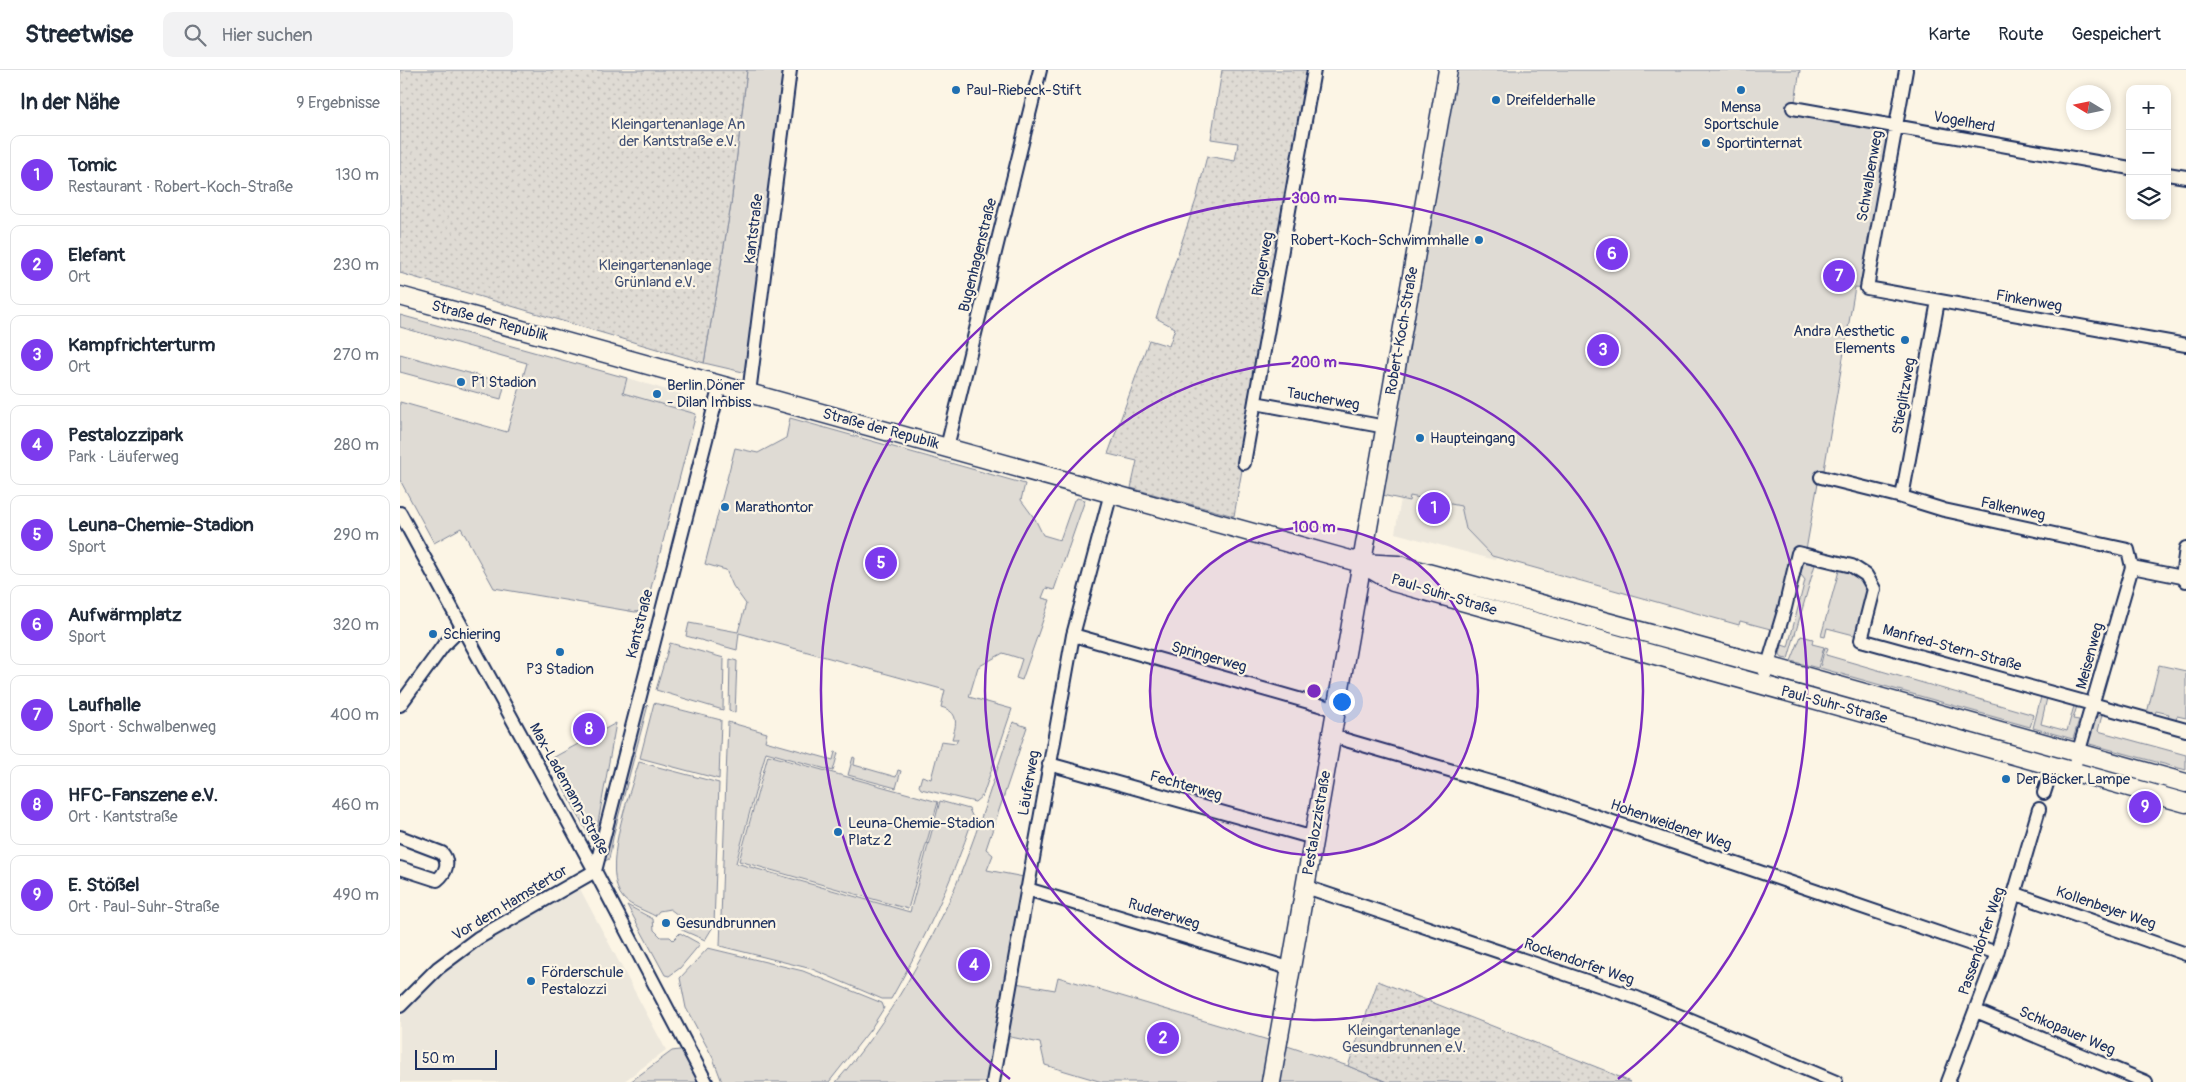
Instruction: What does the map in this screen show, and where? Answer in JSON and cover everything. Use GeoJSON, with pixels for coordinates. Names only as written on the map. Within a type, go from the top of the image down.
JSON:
{"type":"FeatureCollection","features":[{"type":"Feature","properties":{"kind":"street","name":"Kantstraße"},"geometry":{"type":"LineString","coordinates":[[749,393],[790,70]]}},
{"type":"Feature","properties":{"kind":"street","name":"Bugenhagenstraße"},"geometry":{"type":"LineString","coordinates":[[947,448],[1040,70]]}},
{"type":"Feature","properties":{"kind":"street","name":"Ringerweg"},"geometry":{"type":"LineString","coordinates":[[1244,463],[1314,70]]}},
{"type":"Feature","properties":{"kind":"street","name":"Robert-Koch-Straße"},"geometry":{"type":"LineString","coordinates":[[1361,563],[1448,70]]}},
{"type":"Feature","properties":{"kind":"street","name":"Schwalbenweg"},"geometry":{"type":"LineString","coordinates":[[1867,288],[1906,70]]}},
{"type":"Feature","properties":{"kind":"street","name":"Vogelherd"},"geometry":{"type":"LineString","coordinates":[[1793,108],[2126,167]]}},
{"type":"Feature","properties":{"kind":"street"},"geometry":{"type":"LineString","coordinates":[[2171,175],[2186,177]]}},
{"type":"Feature","properties":{"kind":"street","name":"Finkenweg"},"geometry":{"type":"LineString","coordinates":[[1867,288],[2186,345]]}},
{"type":"Feature","properties":{"kind":"street","name":"Straße der Republik"},"geometry":{"type":"LineString","coordinates":[[400,296],[1361,563]]}},
{"type":"Feature","properties":{"kind":"street","name":"Stieglitzweg"},"geometry":{"type":"LineString","coordinates":[[1902,497],[1938,301]]}},
{"type":"Feature","properties":{"kind":"street","name":"Kantstraße"},"geometry":{"type":"LineString","coordinates":[[595,871],[720,385]]}},
{"type":"Feature","properties":{"kind":"street","name":"Taucherweg"},"geometry":{"type":"LineString","coordinates":[[1255,403],[1386,427]]}},
{"type":"Feature","properties":{"kind":"street","name":"Falkenweg"},"geometry":{"type":"LineString","coordinates":[[1821,477],[1902,497],[1944,510],[2128,550],[2132,567]]}},
{"type":"Feature","properties":{"kind":"street","name":"Läuferweg"},"geometry":{"type":"LineString","coordinates":[[992,1082],[1048,764],[1073,636],[1111,493]]}},
{"type":"Feature","properties":{"kind":"street","name":"Max-Lademann-Straße"},"geometry":{"type":"LineString","coordinates":[[400,513],[595,871],[706,1082]]}},
{"type":"Feature","properties":{"kind":"street"},"geometry":{"type":"LineString","coordinates":[[2132,567],[2184,579],[2186,548]]}},
{"type":"Feature","properties":{"kind":"street","name":"Manfred-Stern-Straße"},"geometry":{"type":"LineString","coordinates":[[1762,685],[1785,608],[1798,553],[1852,566],[1866,575],[1874,589],[1861,640],[2186,730]]}},
{"type":"Feature","properties":{"kind":"street","name":"Paul-Suhr-Straße"},"geometry":{"type":"LineString","coordinates":[[1361,563],[1398,565],[2186,783]]}},
{"type":"Feature","properties":{"kind":"street","name":"Paul-Suhr-Straße"},"geometry":{"type":"LineString","coordinates":[[1361,563],[1393,582],[2186,803]]}},
{"type":"Feature","properties":{"kind":"street","name":"Pestalozzistraße"},"geometry":{"type":"LineString","coordinates":[[1271,1082],[1361,563]]}},
{"type":"Feature","properties":{"kind":"street","name":"Meisenweg"},"geometry":{"type":"LineString","coordinates":[[2079,754],[2132,567]]}},
{"type":"Feature","properties":{"kind":"street"},"geometry":{"type":"LineString","coordinates":[[400,705],[443,646],[462,628]]}},
{"type":"Feature","properties":{"kind":"street","name":"Springerweg"},"geometry":{"type":"LineString","coordinates":[[1073,636],[1337,710]]}},
{"type":"Feature","properties":{"kind":"street","name":"Hohenweidener Weg"},"geometry":{"type":"LineString","coordinates":[[1332,736],[1525,792],[1997,953]]}},
{"type":"Feature","properties":{"kind":"street"},"geometry":{"type":"LineString","coordinates":[[2073,771],[2079,754]]}},
{"type":"Feature","properties":{"kind":"street","name":"Fechterweg"},"geometry":{"type":"LineString","coordinates":[[1048,764],[1314,838]]}},
{"type":"Feature","properties":{"kind":"street"},"geometry":{"type":"LineString","coordinates":[[2044,793],[2053,765]]}},
{"type":"Feature","properties":{"kind":"street","name":"Passendorfer Weg"},"geometry":{"type":"LineString","coordinates":[[1948,1082],[1997,953],[2016,894],[2039,809]]}},
{"type":"Feature","properties":{"kind":"street"},"geometry":{"type":"LineString","coordinates":[[400,836],[442,853],[446,858],[447,864],[442,877],[437,880],[400,868]]}},
{"type":"Feature","properties":{"kind":"street","name":"Vor dem Hamstertor"},"geometry":{"type":"LineString","coordinates":[[400,1006],[438,968],[478,938],[595,871]]}},
{"type":"Feature","properties":{"kind":"street","name":"Rockendorfer Weg"},"geometry":{"type":"LineString","coordinates":[[1306,887],[1637,998],[1836,1082]]}},
{"type":"Feature","properties":{"kind":"street","name":"Rudererweg"},"geometry":{"type":"LineString","coordinates":[[1027,889],[1292,969]]}},
{"type":"Feature","properties":{"kind":"street","name":"Kollenbeyer Weg"},"geometry":{"type":"LineString","coordinates":[[2016,894],[2186,954]]}},
{"type":"Feature","properties":{"kind":"street","name":"Schkopauer Weg"},"geometry":{"type":"LineString","coordinates":[[1976,1011],[2146,1082]]}},
{"type":"Feature","properties":{"kind":"shaded area"},"geometry":{"type":"Polygon","coordinates":[[[627,378],[700,400],[700,403],[692,404],[691,412],[623,393],[627,378]]]}},
{"type":"Feature","properties":{"kind":"shaded area"},"geometry":{"type":"Polygon","coordinates":[[[1410,496],[1461,506],[1466,529],[1496,557],[1495,560],[1395,533],[1401,499],[1408,501],[1410,496]]]}},
{"type":"Feature","properties":{"kind":"shaded area","name":"Förderschule Pestalozzi"},"geometry":{"type":"Polygon","coordinates":[[[580,889],[666,1050],[623,1082],[400,1082],[400,1018],[424,990],[442,972],[492,938],[580,889]]]}},
{"type":"Feature","properties":{"kind":"green space"},"geometry":{"type":"Polygon","coordinates":[[[400,70],[747,70],[731,205],[704,363],[400,273],[400,70]]]}},
{"type":"Feature","properties":{"kind":"green space"},"geometry":{"type":"Polygon","coordinates":[[[747,70],[783,70],[746,367],[743,372],[704,363],[731,205],[747,70]]]}},
{"type":"Feature","properties":{"kind":"green space"},"geometry":{"type":"Polygon","coordinates":[[[1222,70],[1311,70],[1234,516],[1131,488],[1137,461],[1108,454],[1149,340],[1169,346],[1175,328],[1156,318],[1196,200],[1207,156],[1235,161],[1238,143],[1211,139],[1222,70]]]}},
{"type":"Feature","properties":{"kind":"green space"},"geometry":{"type":"Polygon","coordinates":[[[1456,70],[1800,70],[1794,108],[1896,127],[1867,288],[1855,287],[1824,470],[1819,477],[1806,550],[1778,631],[1740,621],[1739,625],[1492,556],[1466,529],[1461,506],[1410,496],[1409,501],[1382,495],[1456,70]]]}},
{"type":"Feature","properties":{"kind":"green space"},"geometry":{"type":"Polygon","coordinates":[[[400,315],[627,378],[623,393],[696,414],[645,611],[635,612],[494,588],[461,528],[434,543],[400,480],[400,402],[507,432],[527,363],[400,327],[400,315]]]}},
{"type":"Feature","properties":{"kind":"green space"},"geometry":{"type":"Polygon","coordinates":[[[400,354],[505,383],[501,399],[400,372],[400,354]]]}},
{"type":"Feature","properties":{"kind":"green space"},"geometry":{"type":"Polygon","coordinates":[[[790,418],[1025,484],[1021,500],[1035,519],[1043,535],[1060,540],[1074,500],[1077,498],[1085,500],[1054,590],[1046,588],[1042,598],[1050,600],[1022,680],[1016,678],[1022,659],[1003,653],[978,667],[969,697],[1012,709],[983,795],[975,802],[921,789],[919,786],[922,776],[931,779],[941,741],[956,743],[958,739],[952,739],[955,728],[954,715],[941,707],[945,690],[739,633],[737,650],[686,636],[689,623],[738,632],[746,604],[733,586],[726,570],[705,564],[735,448],[758,453],[786,438],[790,418]]]}},
{"type":"Feature","properties":{"kind":"green space"},"geometry":{"type":"Polygon","coordinates":[[[1811,560],[1816,561],[1788,659],[1782,658],[1780,654],[1782,645],[1788,647],[1805,580],[1798,571],[1801,564],[1811,560]]]}},
{"type":"Feature","properties":{"kind":"green space"},"geometry":{"type":"Polygon","coordinates":[[[1840,567],[1852,571],[1871,587],[1860,631],[1854,635],[1827,628],[1825,637],[1821,636],[1840,567]]]}},
{"type":"Feature","properties":{"kind":"green space"},"geometry":{"type":"Polygon","coordinates":[[[1801,636],[1813,639],[1812,644],[1824,647],[1818,668],[1791,661],[1801,636]]]}},
{"type":"Feature","properties":{"kind":"green space"},"geometry":{"type":"Polygon","coordinates":[[[670,643],[724,658],[723,710],[656,690],[670,643]]]}},
{"type":"Feature","properties":{"kind":"green space"},"geometry":{"type":"Polygon","coordinates":[[[1825,647],[1828,648],[1826,655],[2034,715],[2030,727],[1820,668],[1825,647]]]}},
{"type":"Feature","properties":{"kind":"green space"},"geometry":{"type":"Polygon","coordinates":[[[730,659],[737,661],[735,713],[729,711],[730,659]]]}},
{"type":"Feature","properties":{"kind":"green space"},"geometry":{"type":"Polygon","coordinates":[[[2159,665],[2186,671],[2186,718],[2177,716],[2175,725],[2166,723],[2169,714],[2156,711],[2153,720],[2146,717],[2159,665]]]}},
{"type":"Feature","properties":{"kind":"green space"},"geometry":{"type":"Polygon","coordinates":[[[2041,697],[2047,698],[2041,724],[2067,731],[2074,706],[2077,706],[2073,719],[2079,720],[2073,739],[2033,728],[2041,697]]]}},
{"type":"Feature","properties":{"kind":"green space"},"geometry":{"type":"Polygon","coordinates":[[[654,703],[721,720],[719,779],[640,758],[654,703]]]}},
{"type":"Feature","properties":{"kind":"green space"},"geometry":{"type":"Polygon","coordinates":[[[648,705],[614,833],[609,859],[605,861],[605,851],[643,710],[648,705]]]}},
{"type":"Feature","properties":{"kind":"green space"},"geometry":{"type":"Polygon","coordinates":[[[2102,715],[2098,731],[2186,755],[2186,770],[2086,743],[2094,717],[2102,715]]]}},
{"type":"Feature","properties":{"kind":"green space"},"geometry":{"type":"Polygon","coordinates":[[[728,722],[767,733],[765,741],[833,760],[835,752],[838,753],[833,771],[766,752],[736,863],[910,912],[940,801],[969,809],[973,818],[947,888],[915,955],[891,999],[882,999],[812,969],[720,946],[728,722]]]}},
{"type":"Feature","properties":{"kind":"green space"},"geometry":{"type":"Polygon","coordinates":[[[1013,722],[1027,727],[986,849],[993,855],[987,870],[1029,878],[1010,982],[1055,990],[1058,977],[1278,1043],[1348,1066],[1387,1082],[1102,1082],[1045,1065],[1040,1043],[1001,1035],[993,1082],[836,1082],[891,1009],[908,982],[937,926],[969,852],[1013,722]]]}},
{"type":"Feature","properties":{"kind":"green space"},"geometry":{"type":"Polygon","coordinates":[[[616,723],[594,845],[549,760],[616,723]]]}},
{"type":"Feature","properties":{"kind":"green space","name":"Leuna-Chemie-Stadion Platz 2"},"geometry":{"type":"Polygon","coordinates":[[[768,755],[938,802],[908,909],[739,861],[768,755]]]}},
{"type":"Feature","properties":{"kind":"green space"},"geometry":{"type":"Polygon","coordinates":[[[853,757],[855,758],[854,765],[896,777],[898,770],[901,771],[896,788],[848,775],[853,757]]]}},
{"type":"Feature","properties":{"kind":"green space"},"geometry":{"type":"Polygon","coordinates":[[[639,762],[719,783],[714,925],[705,940],[682,930],[684,919],[680,921],[678,915],[670,909],[659,911],[655,916],[627,902],[617,887],[615,852],[624,812],[639,762]]]}},
{"type":"Feature","properties":{"kind":"green space"},"geometry":{"type":"Polygon","coordinates":[[[627,905],[653,919],[654,930],[661,937],[670,937],[673,940],[680,933],[700,944],[680,968],[669,976],[665,975],[627,905]]]}},
{"type":"Feature","properties":{"kind":"green space"},"geometry":{"type":"Polygon","coordinates":[[[708,948],[803,971],[882,1003],[884,1008],[870,1030],[829,1082],[722,1082],[713,1058],[686,1008],[680,978],[708,948]]]}},
{"type":"Feature","properties":{"kind":"green space","name":"Kleingartenanlage Gesundbrunnen e.V."},"geometry":{"type":"Polygon","coordinates":[[[1378,981],[1630,1082],[1387,1082],[1348,1066],[1378,981]]]}},
{"type":"Feature","properties":{"kind":"green space"},"geometry":{"type":"Polygon","coordinates":[[[679,1050],[686,1053],[700,1082],[630,1082],[672,1051],[679,1050]]]}},
{"type":"Feature","properties":{"kind":"place","name":"Paul-Riebeck-Stift"},"geometry":{"type":"Point","coordinates":[956,90]}},
{"type":"Feature","properties":{"kind":"place","name":"Mensa Sportschule"},"geometry":{"type":"Point","coordinates":[1741,90]}},
{"type":"Feature","properties":{"kind":"place","name":"Dreifelderhalle"},"geometry":{"type":"Point","coordinates":[1496,100]}},
{"type":"Feature","properties":{"kind":"place","name":"Sportinternat"},"geometry":{"type":"Point","coordinates":[1706,143]}},
{"type":"Feature","properties":{"kind":"place","name":"Robert-Koch-Schwimmhalle"},"geometry":{"type":"Point","coordinates":[1479,240]}},
{"type":"Feature","properties":{"kind":"place","name":"Aufwärmplatz"},"geometry":{"type":"Point","coordinates":[1612,254]}},
{"type":"Feature","properties":{"kind":"place","name":"Laufhalle"},"geometry":{"type":"Point","coordinates":[1839,276]}},
{"type":"Feature","properties":{"kind":"place","name":"Andra Aesthetic Elements"},"geometry":{"type":"Point","coordinates":[1905,340]}},
{"type":"Feature","properties":{"kind":"place","name":"Kampfrichterturm"},"geometry":{"type":"Point","coordinates":[1603,350]}},
{"type":"Feature","properties":{"kind":"place","name":"P1 Stadion"},"geometry":{"type":"Point","coordinates":[461,382]}},
{"type":"Feature","properties":{"kind":"place","name":"Berlin Döner - Dilan Imbiss"},"geometry":{"type":"Point","coordinates":[657,394]}},
{"type":"Feature","properties":{"kind":"place","name":"Haupteingang"},"geometry":{"type":"Point","coordinates":[1420,438]}},
{"type":"Feature","properties":{"kind":"place","name":"Marathontor"},"geometry":{"type":"Point","coordinates":[725,507]}},
{"type":"Feature","properties":{"kind":"place","name":"Tomic"},"geometry":{"type":"Point","coordinates":[1434,508]}},
{"type":"Feature","properties":{"kind":"place","name":"Leuna-Chemie-Stadion"},"geometry":{"type":"Point","coordinates":[881,563]}},
{"type":"Feature","properties":{"kind":"place","name":"Schiering"},"geometry":{"type":"Point","coordinates":[433,634]}},
{"type":"Feature","properties":{"kind":"place","name":"P3 Stadion"},"geometry":{"type":"Point","coordinates":[560,652]}},
{"type":"Feature","properties":{"kind":"place","name":"HFC-Fanszene e.V."},"geometry":{"type":"Point","coordinates":[589,729]}},
{"type":"Feature","properties":{"kind":"place","name":"Der Bäcker Lampe"},"geometry":{"type":"Point","coordinates":[2006,779]}},
{"type":"Feature","properties":{"kind":"place","name":"E. Stößel"},"geometry":{"type":"Point","coordinates":[2145,807]}},
{"type":"Feature","properties":{"kind":"place","name":"Leuna-Chemie-Stadion Platz 2"},"geometry":{"type":"Point","coordinates":[838,832]}},
{"type":"Feature","properties":{"kind":"place","name":"Gesundbrunnen"},"geometry":{"type":"Point","coordinates":[666,923]}},
{"type":"Feature","properties":{"kind":"place","name":"Pestalozzipark"},"geometry":{"type":"Point","coordinates":[974,965]}},
{"type":"Feature","properties":{"kind":"place","name":"Förderschule Pestalozzi"},"geometry":{"type":"Point","coordinates":[531,981]}},
{"type":"Feature","properties":{"kind":"place","name":"Elefant"},"geometry":{"type":"Point","coordinates":[1163,1038]}},
{"type":"Feature","properties":{"kind":"park label","name":"Kleingartenanlage An der Kantstraße e.V."},"geometry":{"type":"Point","coordinates":[678,132]}},
{"type":"Feature","properties":{"kind":"park label","name":"Kleingartenanlage Grünland e.V."},"geometry":{"type":"Point","coordinates":[655,274]}}]}
